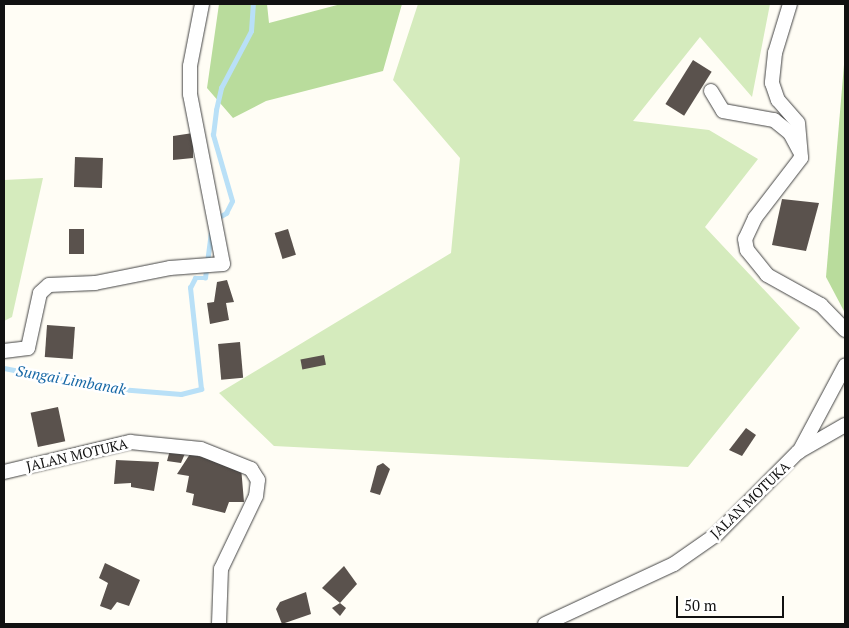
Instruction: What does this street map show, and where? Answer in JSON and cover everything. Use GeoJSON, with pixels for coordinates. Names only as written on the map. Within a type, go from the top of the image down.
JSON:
{"type":"FeatureCollection","features":[{"type":"Feature","properties":{"kind":"street"},"geometry":{"type":"LineString","coordinates":[[4,351],[28,348],[40,293],[49,285],[95,283],[202,265],[223,264],[221,236],[190,94],[190,66],[202,4]]}},
{"type":"Feature","properties":{"kind":"street"},"geometry":{"type":"LineString","coordinates":[[790,4],[775,53],[772,83],[778,100],[798,123],[801,158],[747,230],[747,250],[767,276],[810,297],[845,330]]}},
{"type":"Feature","properties":{"kind":"street"},"geometry":{"type":"LineString","coordinates":[[711,91],[723,111],[774,120],[790,133],[801,158]]}},
{"type":"Feature","properties":{"kind":"street"},"geometry":{"type":"LineString","coordinates":[[798,452],[845,366]]}},
{"type":"Feature","properties":{"kind":"street","name":"JALAN MOTUKA"},"geometry":{"type":"LineString","coordinates":[[545,624],[674,564],[717,534],[798,452],[845,425]]}},
{"type":"Feature","properties":{"kind":"street","name":"JALAN MOTUKA"},"geometry":{"type":"LineString","coordinates":[[4,472],[130,442],[201,449],[251,469],[258,480],[256,496],[221,569],[219,624]]}},
{"type":"Feature","properties":{"kind":"green space"},"geometry":{"type":"Polygon","coordinates":[[[219,4],[267,4],[269,23],[341,4],[402,4],[383,71],[266,101],[233,118],[207,88],[219,4]]]}},
{"type":"Feature","properties":{"kind":"green space"},"geometry":{"type":"Polygon","coordinates":[[[418,4],[770,4],[752,97],[700,37],[633,121],[709,130],[758,159],[705,227],[800,328],[688,467],[274,446],[219,393],[451,253],[460,158],[393,80],[418,4]]]}},
{"type":"Feature","properties":{"kind":"green space"},"geometry":{"type":"Polygon","coordinates":[[[845,53],[845,313],[826,277],[845,53]]]}},
{"type":"Feature","properties":{"kind":"green space"},"geometry":{"type":"Polygon","coordinates":[[[43,178],[12,317],[4,321],[4,180],[43,178]]]}},
{"type":"Feature","properties":{"kind":"building"},"geometry":{"type":"Polygon","coordinates":[[[693,60],[712,72],[684,116],[665,104],[693,60]]]}},
{"type":"Feature","properties":{"kind":"building"},"geometry":{"type":"Polygon","coordinates":[[[193,133],[193,158],[173,160],[173,136],[193,133]]]}},
{"type":"Feature","properties":{"kind":"building"},"geometry":{"type":"Polygon","coordinates":[[[75,157],[103,158],[102,188],[74,187],[75,157]]]}},
{"type":"Feature","properties":{"kind":"building"},"geometry":{"type":"Polygon","coordinates":[[[782,199],[819,203],[806,251],[772,245],[782,199]]]}},
{"type":"Feature","properties":{"kind":"building"},"geometry":{"type":"Polygon","coordinates":[[[69,229],[84,229],[84,254],[69,254],[69,229]]]}},
{"type":"Feature","properties":{"kind":"building"},"geometry":{"type":"Polygon","coordinates":[[[288,229],[296,255],[283,259],[275,233],[288,229]]]}},
{"type":"Feature","properties":{"kind":"building"},"geometry":{"type":"Polygon","coordinates":[[[227,280],[234,302],[226,303],[229,320],[210,324],[207,303],[214,302],[217,282],[227,280]]]}},
{"type":"Feature","properties":{"kind":"building"},"geometry":{"type":"Polygon","coordinates":[[[47,325],[75,327],[73,359],[45,357],[47,325]]]}},
{"type":"Feature","properties":{"kind":"building"},"geometry":{"type":"Polygon","coordinates":[[[240,342],[243,378],[221,380],[218,344],[240,342]]]}},
{"type":"Feature","properties":{"kind":"building"},"geometry":{"type":"Polygon","coordinates":[[[324,355],[326,365],[302,369],[300,360],[324,355]]]}},
{"type":"Feature","properties":{"kind":"building"},"geometry":{"type":"Polygon","coordinates":[[[58,407],[65,441],[38,447],[31,413],[58,407]]]}},
{"type":"Feature","properties":{"kind":"building"},"geometry":{"type":"Polygon","coordinates":[[[746,428],[756,435],[742,456],[729,450],[746,428]]]}},
{"type":"Feature","properties":{"kind":"building"},"geometry":{"type":"Polygon","coordinates":[[[170,450],[186,451],[181,463],[167,461],[170,450]]]}},
{"type":"Feature","properties":{"kind":"building"},"geometry":{"type":"Polygon","coordinates":[[[190,454],[241,467],[244,502],[229,502],[225,513],[192,505],[194,494],[186,492],[189,476],[177,474],[190,454]]]}},
{"type":"Feature","properties":{"kind":"building"},"geometry":{"type":"Polygon","coordinates":[[[116,460],[159,462],[154,491],[131,487],[131,483],[114,484],[116,460]]]}},
{"type":"Feature","properties":{"kind":"building"},"geometry":{"type":"Polygon","coordinates":[[[383,463],[390,469],[380,495],[370,492],[377,466],[383,463]]]}},
{"type":"Feature","properties":{"kind":"building"},"geometry":{"type":"Polygon","coordinates":[[[105,563],[140,580],[129,606],[117,602],[111,610],[100,606],[108,583],[99,578],[105,563]]]}},
{"type":"Feature","properties":{"kind":"building"},"geometry":{"type":"Polygon","coordinates":[[[344,566],[357,584],[340,603],[322,588],[344,566]]]}},
{"type":"Feature","properties":{"kind":"building"},"geometry":{"type":"Polygon","coordinates":[[[306,592],[311,614],[282,624],[276,609],[280,602],[306,592]]]}},
{"type":"Feature","properties":{"kind":"building"},"geometry":{"type":"Polygon","coordinates":[[[340,603],[346,608],[340,616],[332,608],[340,603]]]}},
{"type":"Feature","properties":{"kind":"waterway","name":"Sungai Limbanak"},"geometry":{"type":"LineString","coordinates":[[216,219],[226,213],[232,201],[213,135],[216,110],[221,88],[251,31],[253,4]]}},
{"type":"Feature","properties":{"kind":"waterway","name":"Sungai Limbanak"},"geometry":{"type":"LineString","coordinates":[[4,368],[107,388],[181,394],[201,389],[190,288],[195,278],[205,278],[211,232]]}}]}
